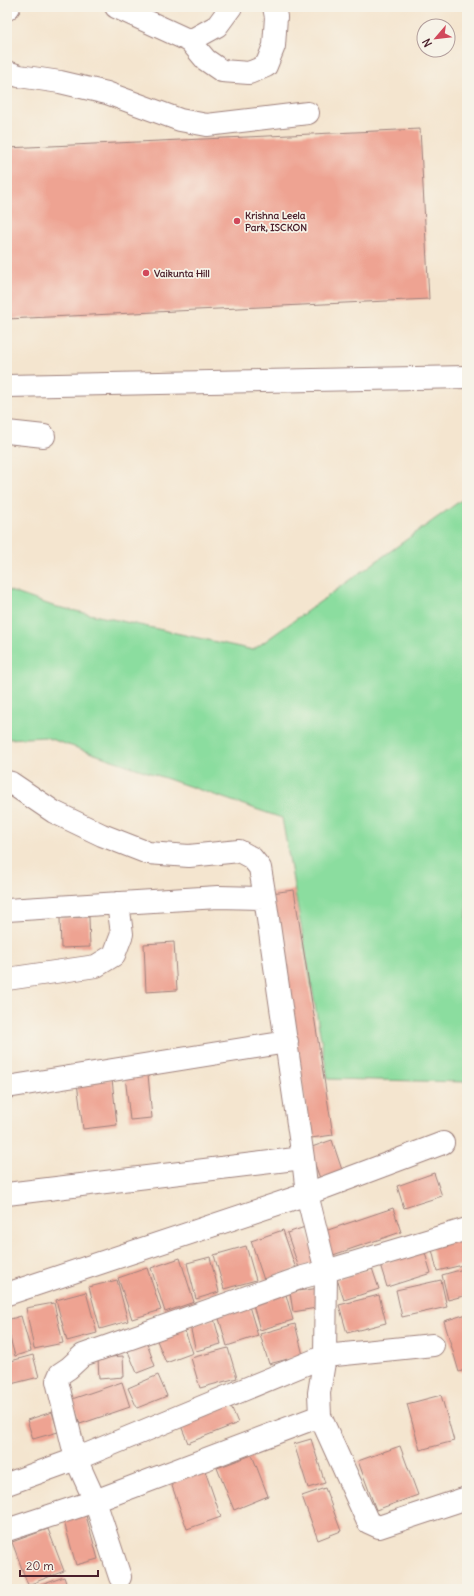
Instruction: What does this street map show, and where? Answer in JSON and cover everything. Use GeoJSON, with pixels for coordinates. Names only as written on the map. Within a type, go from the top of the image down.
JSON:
{"type":"FeatureCollection","features":[{"type":"Feature","properties":{"kind":"street"},"geometry":{"type":"LineString","coordinates":[[116,7],[190,41],[206,60],[222,71],[249,73],[266,66],[274,46],[276,17],[274,7]]}},
{"type":"Feature","properties":{"kind":"street"},"geometry":{"type":"LineString","coordinates":[[190,41],[217,26],[231,7]]}},
{"type":"Feature","properties":{"kind":"street"},"geometry":{"type":"LineString","coordinates":[[7,72],[19,76],[60,82],[107,93],[180,120],[207,124],[308,113]]}},
{"type":"Feature","properties":{"kind":"street"},"geometry":{"type":"LineString","coordinates":[[7,386],[402,377],[467,377]]}},
{"type":"Feature","properties":{"kind":"street"},"geometry":{"type":"LineString","coordinates":[[7,432],[44,436]]}},
{"type":"Feature","properties":{"kind":"street"},"geometry":{"type":"LineString","coordinates":[[7,782],[11,783],[54,812],[102,835],[148,853],[190,856],[239,851],[252,858],[260,868],[287,1042],[307,1194],[326,1271],[325,1356],[319,1393],[320,1416],[368,1522],[379,1527],[467,1498]]}},
{"type":"Feature","properties":{"kind":"street"},"geometry":{"type":"LineString","coordinates":[[7,910],[218,897],[265,898]]}},
{"type":"Feature","properties":{"kind":"street"},"geometry":{"type":"LineString","coordinates":[[7,979],[96,966],[114,956],[122,934],[118,903]]}},
{"type":"Feature","properties":{"kind":"street"},"geometry":{"type":"LineString","coordinates":[[7,1087],[287,1042]]}},
{"type":"Feature","properties":{"kind":"street"},"geometry":{"type":"LineString","coordinates":[[7,1294],[307,1194],[442,1143]]}},
{"type":"Feature","properties":{"kind":"street"},"geometry":{"type":"LineString","coordinates":[[7,1194],[303,1158]]}},
{"type":"Feature","properties":{"kind":"street"},"geometry":{"type":"LineString","coordinates":[[120,1577],[95,1501],[76,1459],[57,1381],[60,1374],[83,1355],[303,1277],[467,1229]]}},
{"type":"Feature","properties":{"kind":"street"},"geometry":{"type":"LineString","coordinates":[[7,1484],[76,1459],[325,1356],[433,1345]]}},
{"type":"Feature","properties":{"kind":"street"},"geometry":{"type":"LineString","coordinates":[[7,1530],[95,1501],[320,1416]]}},
{"type":"Feature","properties":{"kind":"green space"},"geometry":{"type":"Polygon","coordinates":[[[467,496],[467,1082],[328,1079],[282,818],[45,737],[7,739],[7,590],[53,606],[253,650],[467,496]]]}},
{"type":"Feature","properties":{"kind":"building"},"geometry":{"type":"Polygon","coordinates":[[[420,129],[429,299],[7,319],[7,148],[420,129]]]}},
{"type":"Feature","properties":{"kind":"building"},"geometry":{"type":"Polygon","coordinates":[[[294,890],[333,1135],[311,1138],[271,893],[294,890]]]}},
{"type":"Feature","properties":{"kind":"building"},"geometry":{"type":"Polygon","coordinates":[[[89,917],[90,947],[61,948],[60,918],[89,917]]]}},
{"type":"Feature","properties":{"kind":"building"},"geometry":{"type":"Polygon","coordinates":[[[174,942],[177,990],[146,992],[144,944],[174,942]]]}},
{"type":"Feature","properties":{"kind":"building"},"geometry":{"type":"Polygon","coordinates":[[[148,1074],[152,1118],[130,1120],[125,1076],[148,1074]]]}},
{"type":"Feature","properties":{"kind":"building"},"geometry":{"type":"Polygon","coordinates":[[[112,1079],[117,1125],[83,1129],[77,1083],[112,1079]]]}},
{"type":"Feature","properties":{"kind":"building"},"geometry":{"type":"Polygon","coordinates":[[[332,1140],[343,1173],[321,1181],[309,1148],[332,1140]]]}},
{"type":"Feature","properties":{"kind":"building"},"geometry":{"type":"Polygon","coordinates":[[[434,1173],[442,1196],[404,1208],[397,1186],[434,1173]]]}},
{"type":"Feature","properties":{"kind":"building"},"geometry":{"type":"Polygon","coordinates":[[[393,1208],[401,1232],[330,1256],[322,1232],[393,1208]]]}},
{"type":"Feature","properties":{"kind":"building"},"geometry":{"type":"Polygon","coordinates":[[[305,1227],[317,1262],[299,1268],[287,1233],[305,1227]]]}},
{"type":"Feature","properties":{"kind":"building"},"geometry":{"type":"Polygon","coordinates":[[[283,1230],[296,1269],[264,1280],[251,1241],[283,1230]]]}},
{"type":"Feature","properties":{"kind":"building"},"geometry":{"type":"Polygon","coordinates":[[[467,1236],[467,1264],[437,1271],[431,1245],[467,1236]]]}},
{"type":"Feature","properties":{"kind":"building"},"geometry":{"type":"Polygon","coordinates":[[[246,1246],[256,1280],[224,1289],[214,1255],[246,1246]]]}},
{"type":"Feature","properties":{"kind":"building"},"geometry":{"type":"Polygon","coordinates":[[[424,1250],[431,1273],[387,1287],[380,1264],[424,1250]]]}},
{"type":"Feature","properties":{"kind":"building"},"geometry":{"type":"Polygon","coordinates":[[[210,1257],[219,1292],[196,1299],[187,1263],[210,1257]]]}},
{"type":"Feature","properties":{"kind":"building"},"geometry":{"type":"Polygon","coordinates":[[[180,1258],[194,1302],[165,1312],[151,1268],[180,1258]]]}},
{"type":"Feature","properties":{"kind":"building"},"geometry":{"type":"Polygon","coordinates":[[[147,1268],[161,1310],[132,1319],[118,1278],[147,1268]]]}},
{"type":"Feature","properties":{"kind":"building"},"geometry":{"type":"Polygon","coordinates":[[[372,1268],[379,1289],[344,1300],[337,1279],[372,1268]]]}},
{"type":"Feature","properties":{"kind":"building"},"geometry":{"type":"Polygon","coordinates":[[[467,1268],[467,1295],[448,1300],[442,1275],[467,1268]]]}},
{"type":"Feature","properties":{"kind":"building"},"geometry":{"type":"Polygon","coordinates":[[[117,1280],[128,1321],[100,1329],[89,1287],[117,1280]]]}},
{"type":"Feature","properties":{"kind":"building"},"geometry":{"type":"Polygon","coordinates":[[[441,1280],[447,1307],[402,1317],[396,1290],[441,1280]]]}},
{"type":"Feature","properties":{"kind":"building"},"geometry":{"type":"Polygon","coordinates":[[[320,1288],[322,1307],[293,1312],[290,1292],[320,1288]]]}},
{"type":"Feature","properties":{"kind":"building"},"geometry":{"type":"Polygon","coordinates":[[[285,1291],[293,1320],[260,1330],[252,1301],[285,1291]]]}},
{"type":"Feature","properties":{"kind":"building"},"geometry":{"type":"Polygon","coordinates":[[[86,1292],[97,1333],[67,1341],[56,1300],[86,1292]]]}},
{"type":"Feature","properties":{"kind":"building"},"geometry":{"type":"Polygon","coordinates":[[[379,1295],[386,1323],[347,1333],[339,1305],[379,1295]]]}},
{"type":"Feature","properties":{"kind":"building"},"geometry":{"type":"Polygon","coordinates":[[[54,1303],[63,1343],[34,1349],[26,1308],[54,1303]]]}},
{"type":"Feature","properties":{"kind":"building"},"geometry":{"type":"Polygon","coordinates":[[[249,1306],[258,1336],[227,1346],[218,1315],[249,1306]]]}},
{"type":"Feature","properties":{"kind":"building"},"geometry":{"type":"Polygon","coordinates":[[[467,1314],[467,1369],[459,1372],[444,1321],[467,1314]]]}},
{"type":"Feature","properties":{"kind":"building"},"geometry":{"type":"Polygon","coordinates":[[[21,1316],[31,1351],[15,1356],[7,1327],[7,1320],[21,1316]]]}},
{"type":"Feature","properties":{"kind":"building"},"geometry":{"type":"Polygon","coordinates":[[[214,1319],[221,1344],[196,1351],[190,1326],[214,1319]]]}},
{"type":"Feature","properties":{"kind":"building"},"geometry":{"type":"Polygon","coordinates":[[[182,1323],[193,1353],[166,1363],[154,1333],[182,1323]]]}},
{"type":"Feature","properties":{"kind":"building"},"geometry":{"type":"Polygon","coordinates":[[[295,1324],[303,1355],[269,1364],[260,1334],[295,1324]]]}},
{"type":"Feature","properties":{"kind":"building"},"geometry":{"type":"Polygon","coordinates":[[[146,1341],[155,1366],[137,1373],[127,1349],[146,1341]]]}},
{"type":"Feature","properties":{"kind":"building"},"geometry":{"type":"Polygon","coordinates":[[[228,1348],[237,1378],[200,1388],[191,1358],[228,1348]]]}},
{"type":"Feature","properties":{"kind":"building"},"geometry":{"type":"Polygon","coordinates":[[[33,1355],[39,1377],[7,1385],[7,1362],[33,1355]]]}},
{"type":"Feature","properties":{"kind":"building"},"geometry":{"type":"Polygon","coordinates":[[[123,1356],[124,1377],[99,1379],[98,1358],[123,1356]]]}},
{"type":"Feature","properties":{"kind":"building"},"geometry":{"type":"Polygon","coordinates":[[[158,1375],[167,1396],[137,1408],[128,1388],[158,1375]]]}},
{"type":"Feature","properties":{"kind":"building"},"geometry":{"type":"Polygon","coordinates":[[[122,1382],[130,1407],[80,1424],[72,1399],[122,1382]]]}},
{"type":"Feature","properties":{"kind":"building"},"geometry":{"type":"Polygon","coordinates":[[[441,1395],[454,1441],[420,1450],[407,1404],[441,1395]]]}},
{"type":"Feature","properties":{"kind":"building"},"geometry":{"type":"Polygon","coordinates":[[[229,1401],[238,1423],[188,1443],[179,1421],[229,1401]]]}},
{"type":"Feature","properties":{"kind":"building"},"geometry":{"type":"Polygon","coordinates":[[[52,1412],[58,1432],[33,1439],[27,1420],[52,1412]]]}},
{"type":"Feature","properties":{"kind":"building"},"geometry":{"type":"Polygon","coordinates":[[[311,1439],[325,1483],[308,1488],[294,1444],[311,1439]]]}},
{"type":"Feature","properties":{"kind":"building"},"geometry":{"type":"Polygon","coordinates":[[[400,1446],[418,1495],[376,1510],[358,1461],[400,1446]]]}},
{"type":"Feature","properties":{"kind":"building"},"geometry":{"type":"Polygon","coordinates":[[[252,1455],[268,1496],[234,1510],[217,1468],[252,1455]]]}},
{"type":"Feature","properties":{"kind":"building"},"geometry":{"type":"Polygon","coordinates":[[[205,1471],[221,1517],[187,1529],[171,1483],[205,1471]]]}},
{"type":"Feature","properties":{"kind":"building"},"geometry":{"type":"Polygon","coordinates":[[[325,1488],[341,1531],[318,1540],[302,1496],[325,1488]]]}},
{"type":"Feature","properties":{"kind":"building"},"geometry":{"type":"Polygon","coordinates":[[[85,1512],[98,1559],[76,1565],[63,1518],[85,1512]]]}},
{"type":"Feature","properties":{"kind":"building"},"geometry":{"type":"Polygon","coordinates":[[[48,1529],[64,1571],[28,1585],[12,1542],[48,1529]]]}},
{"type":"Feature","properties":{"kind":"building"},"geometry":{"type":"Polygon","coordinates":[[[8,1567],[11,1589],[7,1589],[8,1567]]]}},
{"type":"Feature","properties":{"kind":"building"},"geometry":{"type":"Polygon","coordinates":[[[64,1577],[68,1589],[30,1589],[64,1577]]]}},
{"type":"Feature","properties":{"kind":"place","name":"Krishna Leela Park, ISCKON"},"geometry":{"type":"Point","coordinates":[237,221]}},
{"type":"Feature","properties":{"kind":"place","name":"Vaikunta Hill"},"geometry":{"type":"Point","coordinates":[146,273]}}]}
